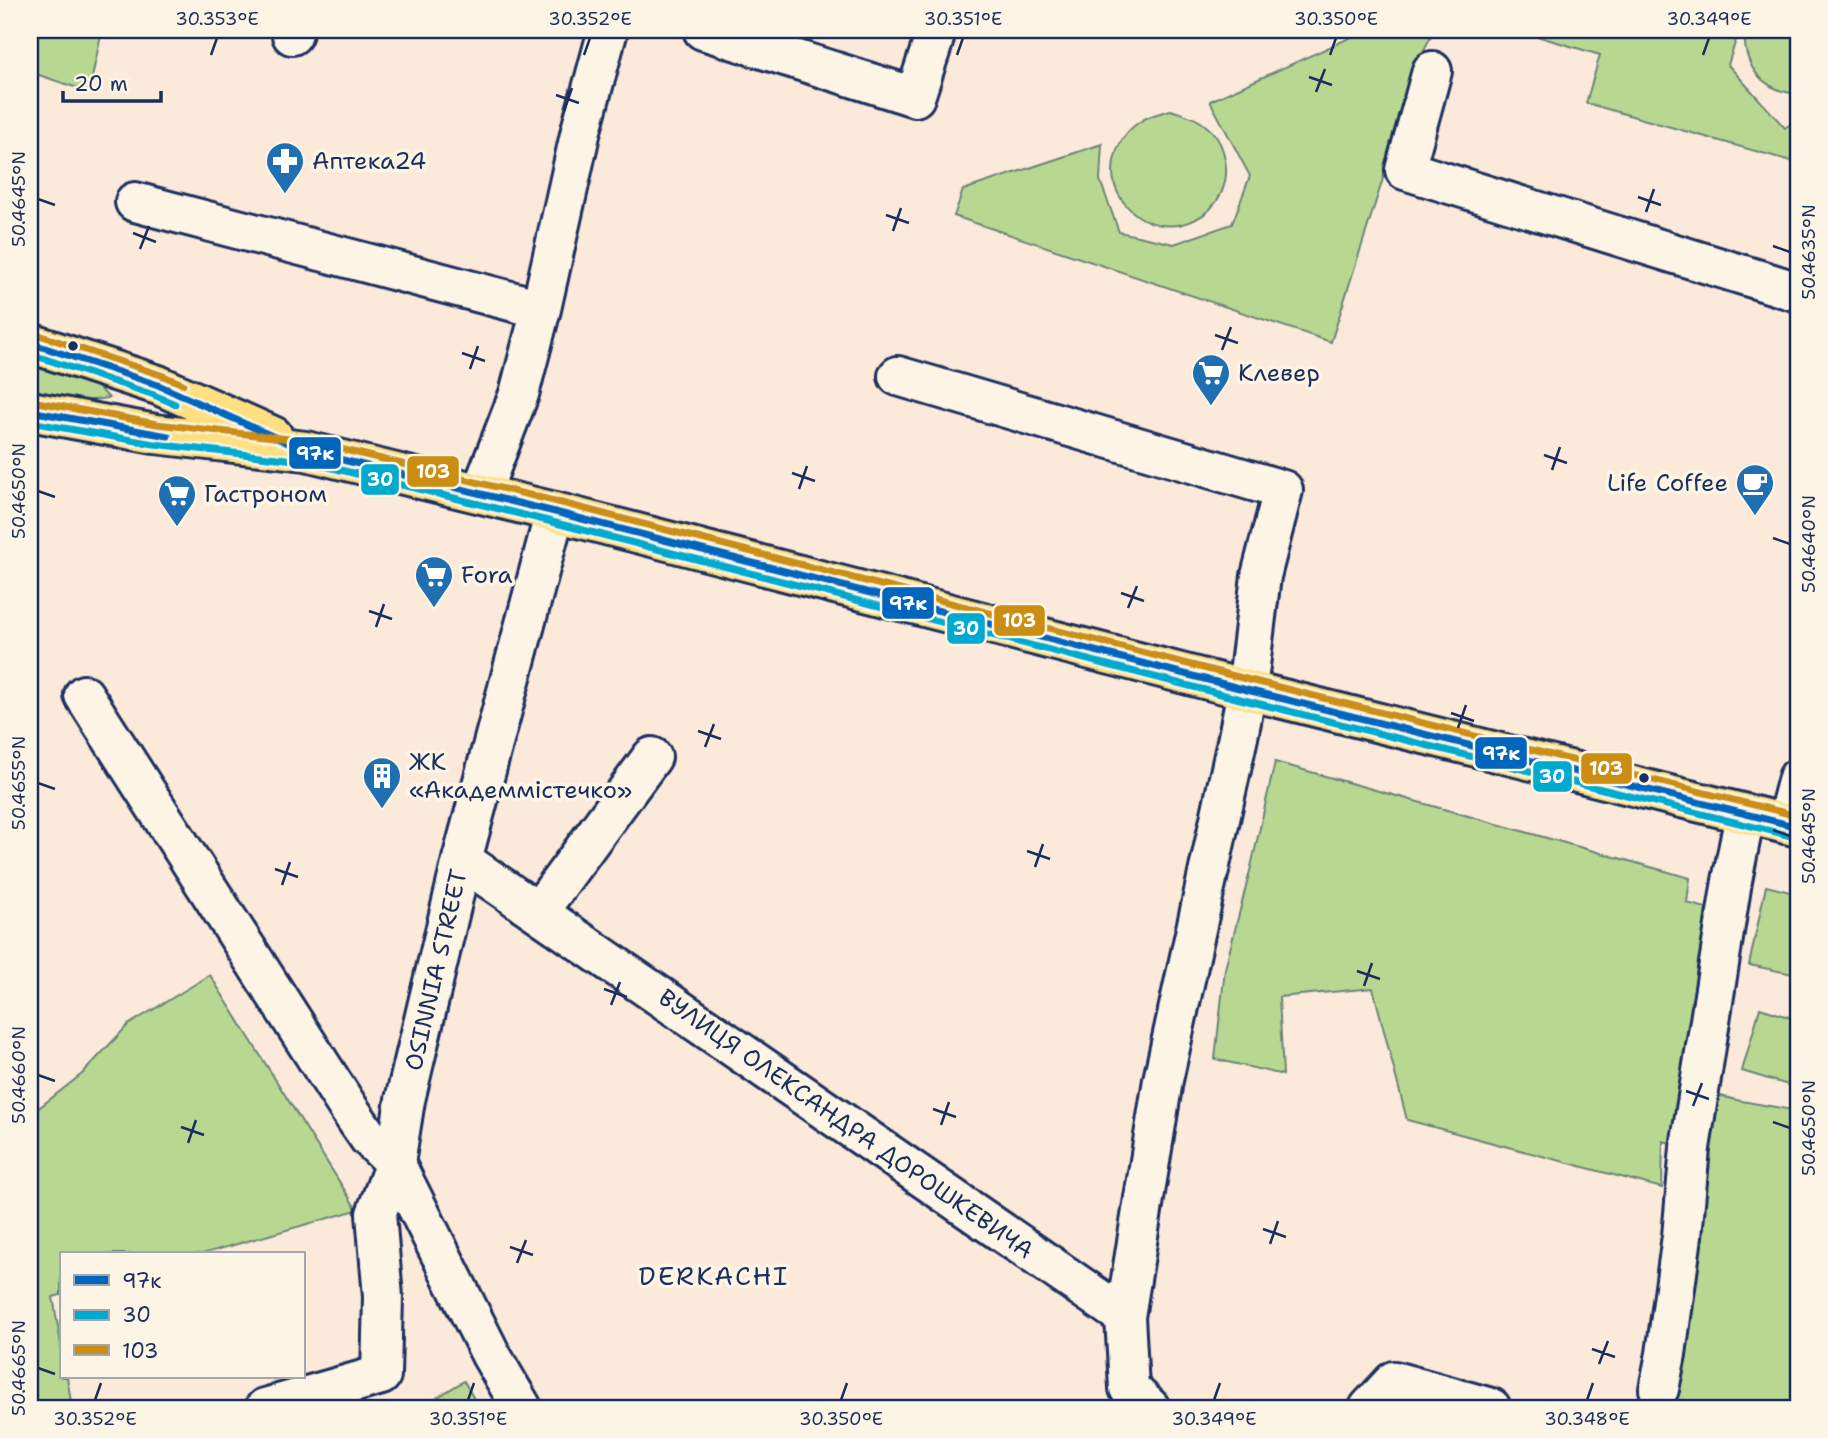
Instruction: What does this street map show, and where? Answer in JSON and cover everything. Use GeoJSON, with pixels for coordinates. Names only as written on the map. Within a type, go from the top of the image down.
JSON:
{"type":"FeatureCollection","features":[{"type":"Feature","properties":{"kind":"main road"},"geometry":{"type":"LineString","coordinates":[[30,343],[158,385],[306,451]]}},
{"type":"Feature","properties":{"kind":"main road"},"geometry":{"type":"LineString","coordinates":[[30,411],[155,434],[306,451],[1792,826]]}},
{"type":"Feature","properties":{"kind":"street"},"geometry":{"type":"LineString","coordinates":[[481,493],[519,394],[581,130],[608,30]]}},
{"type":"Feature","properties":{"kind":"street"},"geometry":{"type":"LineString","coordinates":[[703,30],[915,97],[936,30]]}},
{"type":"Feature","properties":{"kind":"street"},"geometry":{"type":"LineString","coordinates":[[1432,71],[1405,170],[1798,292]]}},
{"type":"Feature","properties":{"kind":"street"},"geometry":{"type":"LineString","coordinates":[[135,202],[541,309]]}},
{"type":"Feature","properties":{"kind":"street"},"geometry":{"type":"LineString","coordinates":[[898,376],[1283,490],[1261,576],[1247,690],[1163,1080],[1125,1317],[1129,1388],[1150,1408]]}},
{"type":"Feature","properties":{"kind":"street","name":"OSINNIA STREET"},"geometry":{"type":"LineString","coordinates":[[265,1408],[382,1375],[383,1297],[376,1214],[396,1163],[405,1100],[462,860],[555,512]]}},
{"type":"Feature","properties":{"kind":"street"},"geometry":{"type":"LineString","coordinates":[[84,695],[349,1109],[369,1138],[396,1163],[491,1355],[522,1408]]}},
{"type":"Feature","properties":{"kind":"street"},"geometry":{"type":"LineString","coordinates":[[538,912],[652,757]]}},
{"type":"Feature","properties":{"kind":"street"},"geometry":{"type":"LineString","coordinates":[[1792,826],[1798,778]]}},
{"type":"Feature","properties":{"kind":"street"},"geometry":{"type":"LineString","coordinates":[[1659,1389],[1682,1236],[1690,1148],[1745,815]]}},
{"type":"Feature","properties":{"kind":"street","name":"ВУЛИЦЯ ОЛЕКСАНДРА ДОРОШКЕВИЧА"},"geometry":{"type":"LineString","coordinates":[[462,860],[1125,1317]]}},
{"type":"Feature","properties":{"kind":"street"},"geometry":{"type":"LineString","coordinates":[[1369,1408],[1394,1381],[1492,1408]]}},
{"type":"Feature","properties":{"kind":"green space"},"geometry":{"type":"Polygon","coordinates":[[[30,30],[102,30],[89,92],[30,72],[30,30]]]}},
{"type":"Feature","properties":{"kind":"green space"},"geometry":{"type":"Polygon","coordinates":[[[1367,30],[1434,30],[1424,50],[1331,342],[954,216],[963,190],[1102,144],[1100,180],[1119,232],[1174,244],[1232,224],[1250,176],[1210,101],[1367,30]]]}},
{"type":"Feature","properties":{"kind":"green space"},"geometry":{"type":"Polygon","coordinates":[[[1517,30],[1739,30],[1728,65],[1785,128],[1798,119],[1798,163],[1586,103],[1600,55],[1517,30]]]}},
{"type":"Feature","properties":{"kind":"green space"},"geometry":{"type":"Polygon","coordinates":[[[1745,30],[1798,30],[1798,94],[1774,88],[1757,74],[1747,54],[1745,30]]]}},
{"type":"Feature","properties":{"kind":"green space"},"geometry":{"type":"Polygon","coordinates":[[[1171,110],[1208,127],[1223,151],[1226,174],[1221,193],[1210,209],[1195,220],[1176,225],[1157,224],[1138,216],[1122,200],[1117,190],[1113,168],[1119,146],[1132,128],[1144,119],[1171,110]]]}},
{"type":"Feature","properties":{"kind":"green space"},"geometry":{"type":"Polygon","coordinates":[[[30,360],[91,380],[109,398],[84,401],[30,390],[30,360]]]}},
{"type":"Feature","properties":{"kind":"green space"},"geometry":{"type":"Polygon","coordinates":[[[1275,762],[1690,878],[1687,903],[1706,908],[1678,1145],[1663,1141],[1662,1188],[1407,1120],[1373,988],[1279,997],[1283,1075],[1215,1059],[1225,969],[1275,762]]]}},
{"type":"Feature","properties":{"kind":"green space"},"geometry":{"type":"Polygon","coordinates":[[[1766,886],[1798,894],[1798,975],[1749,965],[1766,886]]]}},
{"type":"Feature","properties":{"kind":"green space"},"geometry":{"type":"Polygon","coordinates":[[[210,975],[357,1210],[209,1252],[60,1252],[60,1295],[53,1297],[60,1338],[60,1378],[67,1378],[72,1408],[30,1408],[30,1115],[82,1074],[128,1025],[210,975]]]}},
{"type":"Feature","properties":{"kind":"green space"},"geometry":{"type":"Polygon","coordinates":[[[1760,1008],[1798,1020],[1798,1088],[1742,1071],[1760,1008]]]}},
{"type":"Feature","properties":{"kind":"green space"},"geometry":{"type":"Polygon","coordinates":[[[1713,1094],[1798,1111],[1798,1408],[1663,1408],[1713,1094]]]}},
{"type":"Feature","properties":{"kind":"green space"},"geometry":{"type":"Polygon","coordinates":[[[464,1381],[479,1408],[420,1408],[464,1381]]]}},
{"type":"Feature","properties":{"kind":"transit line","name":"103"},"geometry":{"type":"LineString","coordinates":[[33,333],[183,384]]}},
{"type":"Feature","properties":{"kind":"transit line","name":"97к"},"geometry":{"type":"LineString","coordinates":[[30,343],[158,385],[306,451],[1798,827]]}},
{"type":"Feature","properties":{"kind":"transit line","name":"30"},"geometry":{"type":"LineString","coordinates":[[30,354],[175,404]]}},
{"type":"Feature","properties":{"kind":"transit line","name":"103"},"geometry":{"type":"LineString","coordinates":[[32,401],[157,424],[308,441],[1798,816]]}},
{"type":"Feature","properties":{"kind":"transit line","name":"97к"},"geometry":{"type":"LineString","coordinates":[[30,411],[168,436]]}},
{"type":"Feature","properties":{"kind":"transit line","name":"30"},"geometry":{"type":"LineString","coordinates":[[30,422],[154,444],[304,461],[1795,837]]}},
{"type":"Feature","properties":{"kind":"place","name":"Аптека24"},"geometry":{"type":"Point","coordinates":[285,195]}},
{"type":"Feature","properties":{"kind":"place","name":"Клевер"},"geometry":{"type":"Point","coordinates":[1211,407]}},
{"type":"Feature","properties":{"kind":"place","name":"Life Coffee"},"geometry":{"type":"Point","coordinates":[1755,517]}},
{"type":"Feature","properties":{"kind":"place","name":"Гастроном"},"geometry":{"type":"Point","coordinates":[177,528]}},
{"type":"Feature","properties":{"kind":"place","name":"Fora"},"geometry":{"type":"Point","coordinates":[434,609]}},
{"type":"Feature","properties":{"kind":"place","name":"ЖК «Академмістечко»"},"geometry":{"type":"Point","coordinates":[382,810]}},
{"type":"Feature","properties":{"kind":"district","name":"DERKACHI"},"geometry":{"type":"Point","coordinates":[714,1276]}}]}
